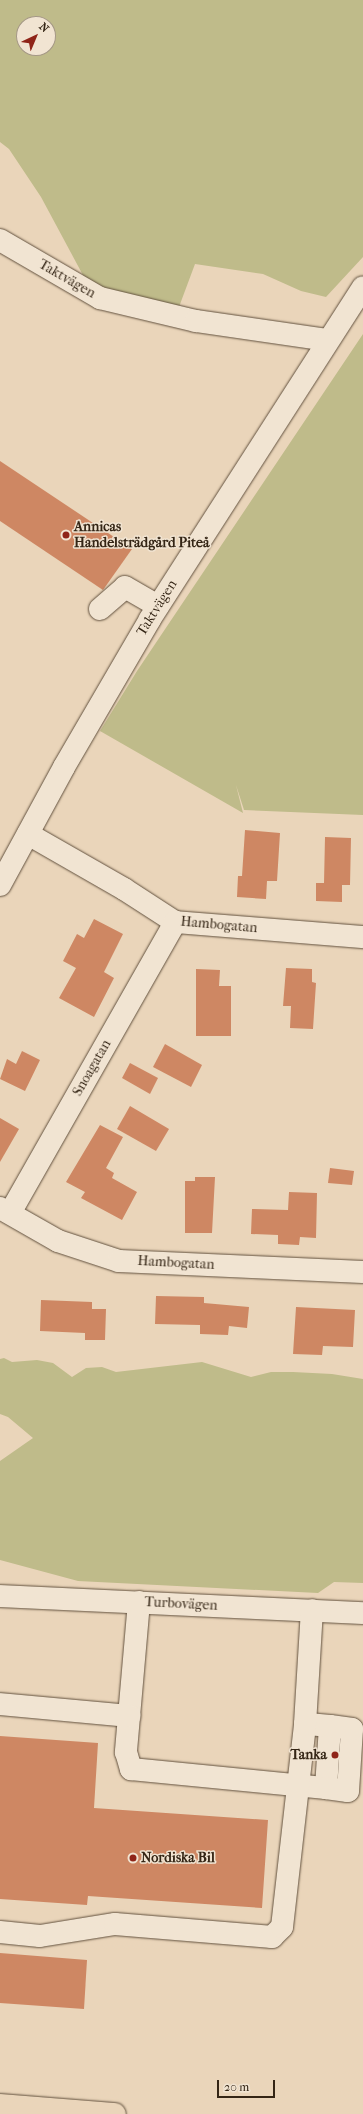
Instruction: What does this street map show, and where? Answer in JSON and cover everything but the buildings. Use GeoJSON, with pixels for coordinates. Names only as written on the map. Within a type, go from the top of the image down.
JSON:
{"type":"FeatureCollection","features":[{"type":"Feature","properties":{"kind":"highway"},"geometry":{"type":"LineString","coordinates":[[0,2106],[115,2114]]}},
{"type":"Feature","properties":{"kind":"street","name":"Taktvägen"},"geometry":{"type":"LineString","coordinates":[[0,240],[100,298],[196,321],[328,340]]}},
{"type":"Feature","properties":{"kind":"street","name":"Taktvägen"},"geometry":{"type":"LineString","coordinates":[[0,885],[64,767],[158,606],[363,287]]}},
{"type":"Feature","properties":{"kind":"street"},"geometry":{"type":"LineString","coordinates":[[100,609],[125,587],[158,606]]}},
{"type":"Feature","properties":{"kind":"street","name":"Hambogatan"},"geometry":{"type":"LineString","coordinates":[[28,834],[124,889],[175,922],[363,937]]}},
{"type":"Feature","properties":{"kind":"street","name":"Snoagatan"},"geometry":{"type":"LineString","coordinates":[[5,1210],[175,922]]}},
{"type":"Feature","properties":{"kind":"street","name":"Hambogatan"},"geometry":{"type":"LineString","coordinates":[[5,1210],[58,1241],[119,1261],[363,1272]]}},
{"type":"Feature","properties":{"kind":"street","name":"Turbovägen"},"geometry":{"type":"LineString","coordinates":[[0,1596],[363,1613]]}},
{"type":"Feature","properties":{"kind":"street"},"geometry":{"type":"LineString","coordinates":[[140,1602],[126,1752],[131,1769],[348,1791],[352,1729],[305,1724]]}},
{"type":"Feature","properties":{"kind":"street"},"geometry":{"type":"LineString","coordinates":[[0,1932],[40,1936],[115,1924],[272,1937],[282,1927],[305,1724],[312,1610]]}},
{"type":"Feature","properties":{"kind":"street"},"geometry":{"type":"LineString","coordinates":[[0,1704],[129,1716]]}},
{"type":"Feature","properties":{"kind":"shaded area"},"geometry":{"type":"Polygon","coordinates":[[[0,0],[363,0],[363,257],[326,297],[301,291],[263,274],[195,264],[176,315],[92,292],[41,197],[9,149],[0,142],[0,0]]]}},
{"type":"Feature","properties":{"kind":"shaded area"},"geometry":{"type":"Polygon","coordinates":[[[363,334],[363,815],[244,810],[236,785],[243,813],[100,731],[137,671],[363,334]]]}},
{"type":"Feature","properties":{"kind":"shaded area"},"geometry":{"type":"Polygon","coordinates":[[[4,1358],[12,1362],[37,1360],[53,1363],[72,1377],[86,1368],[102,1367],[116,1372],[202,1362],[251,1377],[271,1372],[293,1372],[332,1374],[363,1379],[363,1583],[334,1582],[318,1593],[78,1581],[0,1560],[0,1461],[33,1438],[8,1417],[0,1414],[0,1359],[4,1358]]]}},
{"type":"Feature","properties":{"kind":"place","name":"Annicas Handelsträdgård Piteå"},"geometry":{"type":"Point","coordinates":[66,535]}},
{"type":"Feature","properties":{"kind":"place","name":"Tanka"},"geometry":{"type":"Point","coordinates":[335,1755]}},
{"type":"Feature","properties":{"kind":"place","name":"Nordiska Bil"},"geometry":{"type":"Point","coordinates":[133,1858]}}]}
